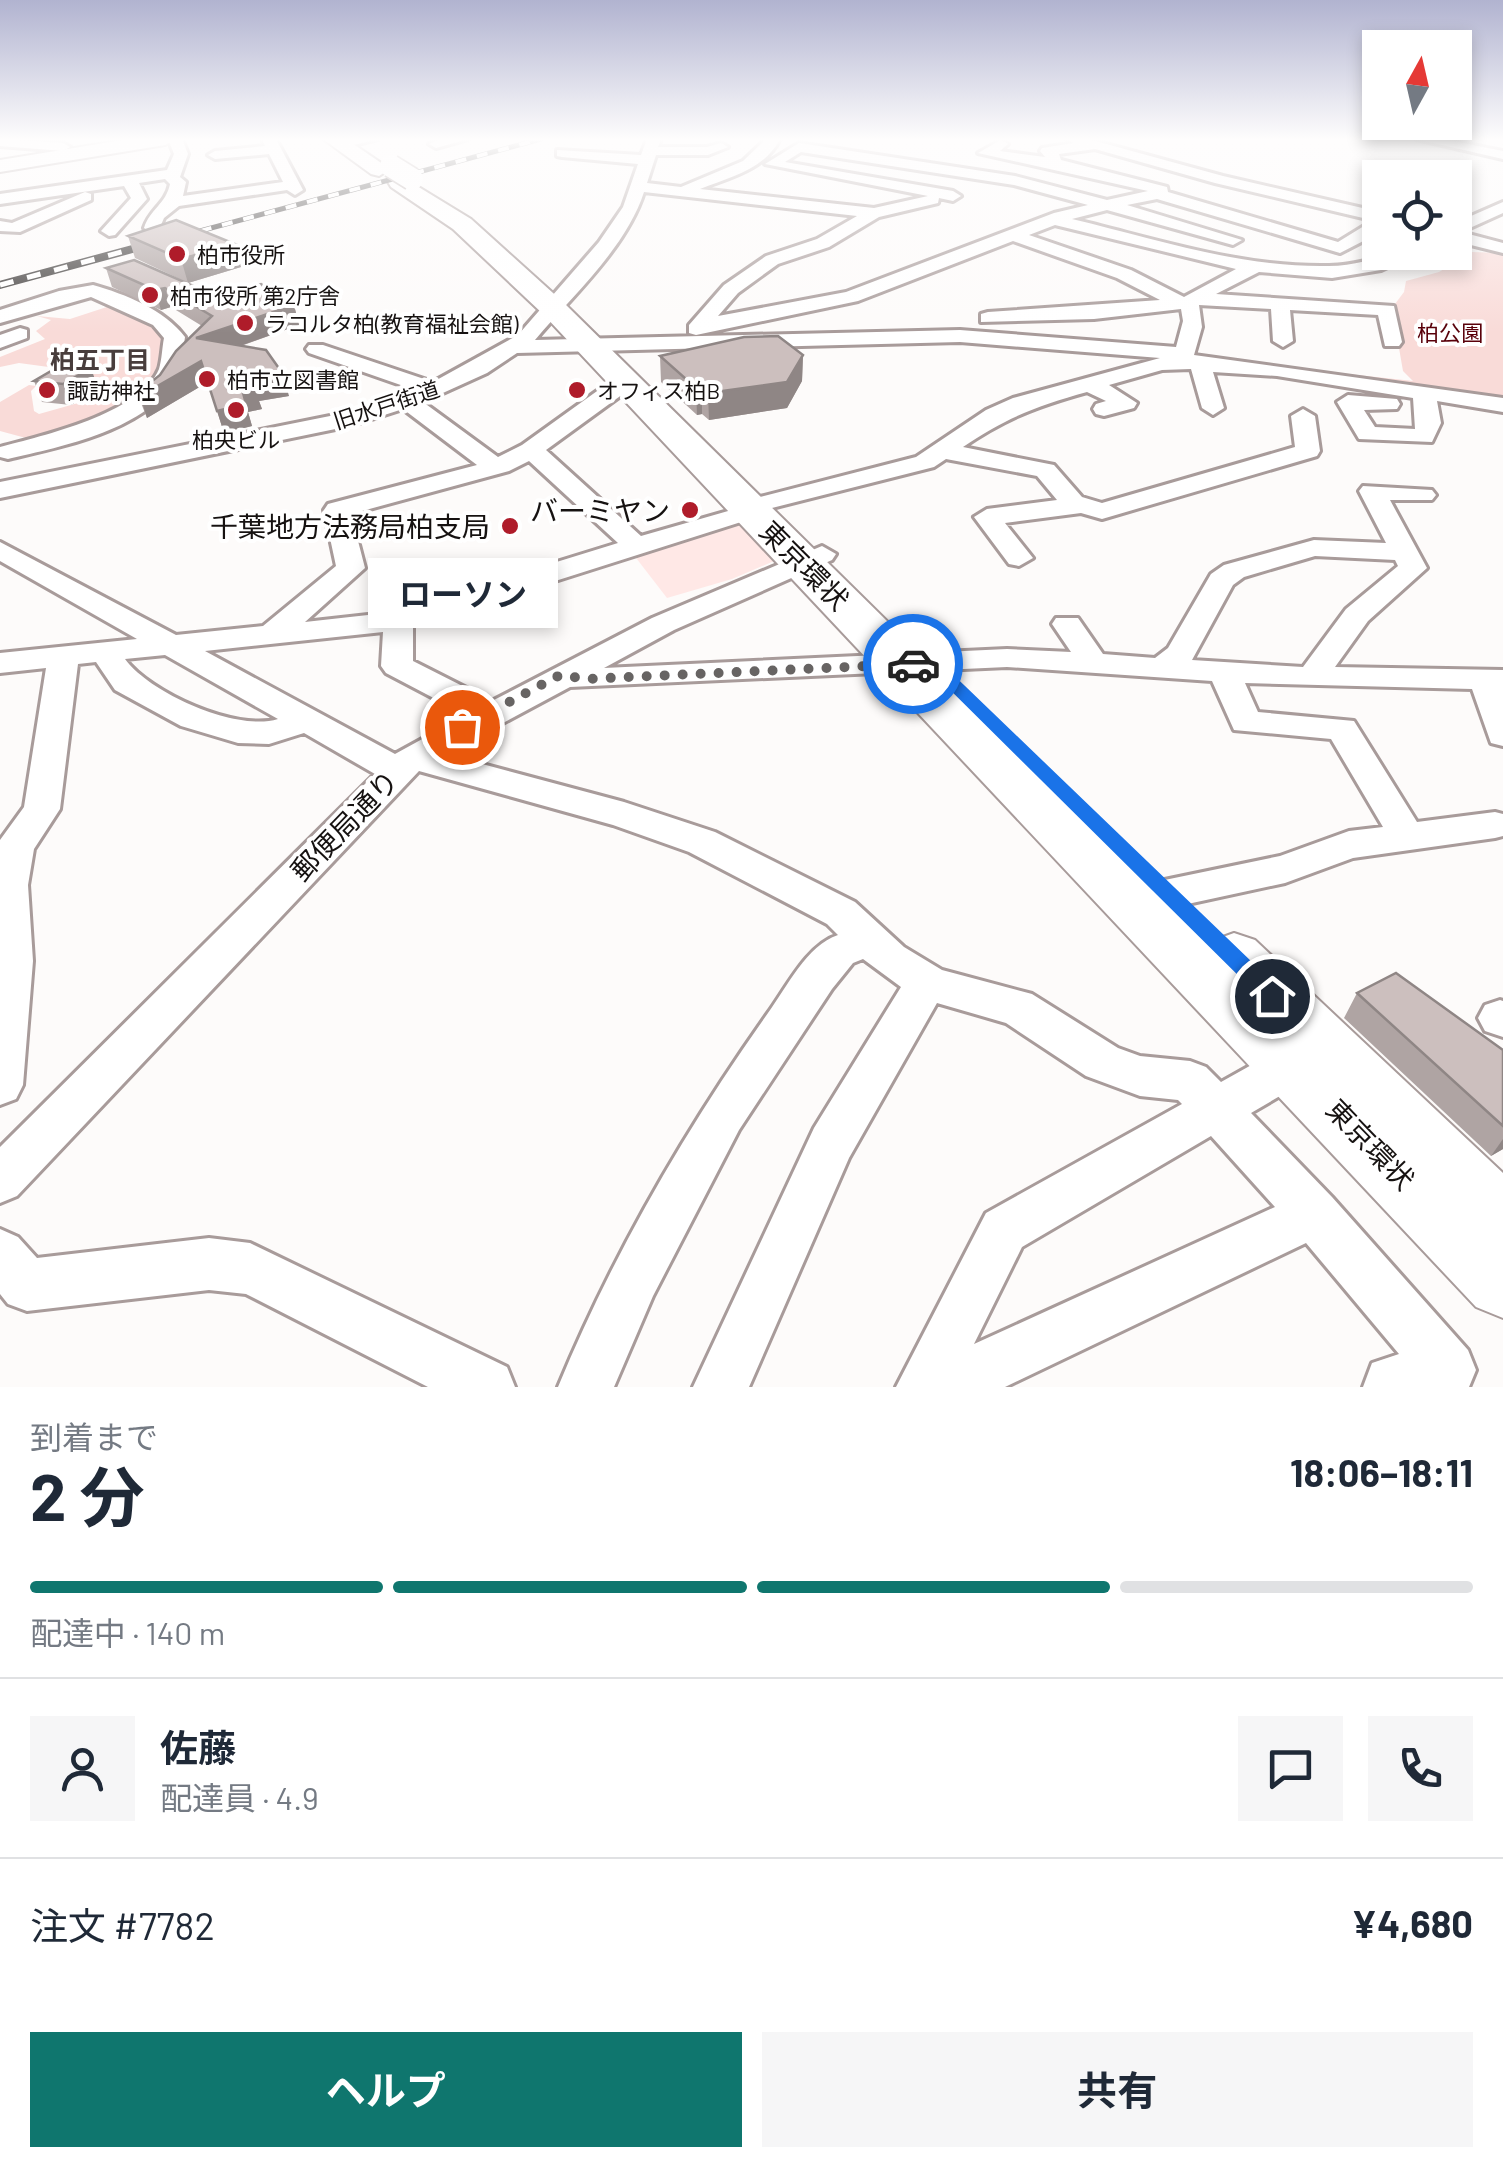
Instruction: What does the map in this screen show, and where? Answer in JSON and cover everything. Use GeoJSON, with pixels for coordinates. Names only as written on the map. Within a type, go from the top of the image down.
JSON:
{"type":"FeatureCollection","features":[{"type":"Feature","properties":{"kind":"highway","name":"東京環状"},"geometry":{"type":"LineString","coordinates":[[435,204],[558,302],[1309,1056],[1503,1223]]}},
{"type":"Feature","properties":{"kind":"highway","name":"東京環状"},"geometry":{"type":"LineString","coordinates":[[600,345],[626,381],[760,506]]}},
{"type":"Feature","properties":{"kind":"highway","name":"東京環状"},"geometry":{"type":"LineString","coordinates":[[918,664],[1169,894],[1503,1280]]}},
{"type":"Feature","properties":{"kind":"street"},"geometry":{"type":"LineString","coordinates":[[0,226],[14,228],[69,204]]}},
{"type":"Feature","properties":{"kind":"street"},"geometry":{"type":"LineString","coordinates":[[109,231],[135,204]]}},
{"type":"Feature","properties":{"kind":"street"},"geometry":{"type":"LineString","coordinates":[[152,228],[156,216],[172,204]]}},
{"type":"Feature","properties":{"kind":"street","name":"旧水戸街道"},"geometry":{"type":"LineString","coordinates":[[5,489],[314,427],[436,390],[515,346],[558,302],[617,229],[630,204]]}},
{"type":"Feature","properties":{"kind":"street"},"geometry":{"type":"LineString","coordinates":[[792,204],[883,210],[914,204]]}},
{"type":"Feature","properties":{"kind":"street"},"geometry":{"type":"LineString","coordinates":[[804,222],[825,204]]}},
{"type":"Feature","properties":{"kind":"street"},"geometry":{"type":"LineString","coordinates":[[883,210],[884,204]]}},
{"type":"Feature","properties":{"kind":"street"},"geometry":{"type":"LineString","coordinates":[[1101,204],[1233,240]]}},
{"type":"Feature","properties":{"kind":"street"},"geometry":{"type":"LineString","coordinates":[[700,325],[851,297],[1013,235],[1112,204]]}},
{"type":"Feature","properties":{"kind":"street"},"geometry":{"type":"LineString","coordinates":[[1198,204],[1340,248],[1362,235]]}},
{"type":"Feature","properties":{"kind":"street"},"geometry":{"type":"LineString","coordinates":[[1323,204],[1362,213]]}},
{"type":"Feature","properties":{"kind":"street"},"geometry":{"type":"LineString","coordinates":[[1472,224],[1503,207]]}},
{"type":"Feature","properties":{"kind":"street"},"geometry":{"type":"LineString","coordinates":[[681,344],[731,289],[752,272],[772,260],[822,243],[883,210]]}},
{"type":"Feature","properties":{"kind":"street"},"geometry":{"type":"LineString","coordinates":[[1055,220],[1256,267],[1362,269]]}},
{"type":"Feature","properties":{"kind":"street"},"geometry":{"type":"LineString","coordinates":[[1013,235],[1189,301],[1194,316],[1184,354],[1213,408]]}},
{"type":"Feature","properties":{"kind":"street"},"geometry":{"type":"LineString","coordinates":[[1472,239],[1503,249]]}},
{"type":"Feature","properties":{"kind":"street"},"geometry":{"type":"LineString","coordinates":[[1472,248],[1503,249]]}},
{"type":"Feature","properties":{"kind":"street"},"geometry":{"type":"LineString","coordinates":[[1189,301],[1256,267]]}},
{"type":"Feature","properties":{"kind":"street"},"geometry":{"type":"LineString","coordinates":[[0,318],[66,296],[93,292],[160,321],[175,337],[168,374],[132,406],[88,427],[4,445],[5,489]]}},
{"type":"Feature","properties":{"kind":"street"},"geometry":{"type":"LineString","coordinates":[[840,339],[842,334],[875,322],[1094,314],[1189,301],[1387,310],[1392,342]]}},
{"type":"Feature","properties":{"kind":"street"},"geometry":{"type":"LineString","coordinates":[[1280,304],[1283,341]]}},
{"type":"Feature","properties":{"kind":"street"},"geometry":{"type":"LineString","coordinates":[[515,346],[996,337],[1277,370],[1425,400],[1503,404]]}},
{"type":"Feature","properties":{"kind":"street"},"geometry":{"type":"LineString","coordinates":[[316,349],[436,390]]}},
{"type":"Feature","properties":{"kind":"street"},"geometry":{"type":"LineString","coordinates":[[2,665],[169,643],[398,621],[760,506],[925,462],[994,415],[1021,403],[1188,360]]}},
{"type":"Feature","properties":{"kind":"street"},"geometry":{"type":"LineString","coordinates":[[272,634],[351,568],[338,510],[496,467],[531,450],[626,381]]}},
{"type":"Feature","properties":{"kind":"street"},"geometry":{"type":"LineString","coordinates":[[1093,386],[1126,404],[1104,409]]}},
{"type":"Feature","properties":{"kind":"street"},"geometry":{"type":"LineString","coordinates":[[407,401],[496,467]]}},
{"type":"Feature","properties":{"kind":"street"},"geometry":{"type":"LineString","coordinates":[[1019,558],[987,516],[1075,506],[1102,511],[1211,476],[1308,451],[1303,416]]}},
{"type":"Feature","properties":{"kind":"street"},"geometry":{"type":"LineString","coordinates":[[531,450],[638,547]]}},
{"type":"Feature","properties":{"kind":"street"},"geometry":{"type":"LineString","coordinates":[[944,452],[1045,470],[1075,506]]}},
{"type":"Feature","properties":{"kind":"street"},"geometry":{"type":"LineString","coordinates":[[1312,676],[1357,615],[1412,568],[1372,491],[1424,495]]}},
{"type":"Feature","properties":{"kind":"street"},"geometry":{"type":"LineString","coordinates":[[1163,667],[1180,654],[1221,580],[1234,571],[1314,548],[1404,552]]}},
{"type":"Feature","properties":{"kind":"street"},"geometry":{"type":"LineString","coordinates":[[0,550],[306,721],[404,763],[624,815],[702,842],[840,913],[889,960],[928,982],[969,997],[1017,1007],[1102,1062],[1140,1076],[1190,1081],[1314,1214],[1448,1370],[1392,1383],[1392,1387]]}},
{"type":"Feature","properties":{"kind":"street","name":"郵便局通り"},"geometry":{"type":"LineString","coordinates":[[0,1178],[404,763],[560,675],[812,558]]}},
{"type":"Feature","properties":{"kind":"street"},"geometry":{"type":"LineString","coordinates":[[398,621],[397,666],[489,712]]}},
{"type":"Feature","properties":{"kind":"street"},"geometry":{"type":"LineString","coordinates":[[1067,624],[1096,665]]}},
{"type":"Feature","properties":{"kind":"street"},"geometry":{"type":"LineString","coordinates":[[105,653],[126,683],[193,718],[238,732],[269,733],[306,721]]}},
{"type":"Feature","properties":{"kind":"street"},"geometry":{"type":"LineString","coordinates":[[0,1085],[12,961],[9,884],[15,847],[42,809],[62,658]]}},
{"type":"Feature","properties":{"kind":"street"},"geometry":{"type":"LineString","coordinates":[[560,675],[586,679],[1007,658],[1312,676],[1494,680],[1503,735]]}},
{"type":"Feature","properties":{"kind":"street"},"geometry":{"type":"LineString","coordinates":[[1224,670],[1246,722],[1342,729],[1406,836]]}},
{"type":"Feature","properties":{"kind":"street"},"geometry":{"type":"LineString","coordinates":[[1169,894],[1286,869],[1348,844],[1495,826]]}},
{"type":"Feature","properties":{"kind":"street"},"geometry":{"type":"LineString","coordinates":[[586,1387],[634,1278],[723,1115],[816,976],[838,951],[869,941]]}},
{"type":"Feature","properties":{"kind":"street"},"geometry":{"type":"LineString","coordinates":[[721,1387],[831,1144],[928,982]]}},
{"type":"Feature","properties":{"kind":"street"},"geometry":{"type":"LineString","coordinates":[[924,1387],[1004,1230],[1309,1056]]}},
{"type":"Feature","properties":{"kind":"street"},"geometry":{"type":"LineString","coordinates":[[944,1387],[1314,1214]]}},
{"type":"Feature","properties":{"kind":"street"},"geometry":{"type":"LineString","coordinates":[[0,1255],[26,1285],[209,1264],[250,1269],[488,1387]]}},
{"type":"Feature","properties":{"kind":"shaded area"},"geometry":{"type":"Polygon","coordinates":[[[736,522],[781,558],[732,579],[667,598],[633,554],[736,522]]]}},
{"type":"Feature","properties":{"kind":"green space","name":"柏公園"},"geometry":{"type":"Polygon","coordinates":[[[1472,252],[1503,253],[1503,400],[1190,357],[1413,381],[1403,371],[1392,308],[1404,292],[1406,281],[1439,272],[1472,270],[1472,252]]]}},
{"type":"Feature","properties":{"kind":"green space"},"geometry":{"type":"Polygon","coordinates":[[[113,305],[171,334],[163,371],[106,416],[37,441],[0,431],[0,402],[29,385],[36,386],[31,391],[34,411],[39,414],[110,394],[93,390],[71,370],[19,363],[0,367],[0,357],[45,339],[36,331],[51,320],[37,316],[70,319],[113,305]]]}},
{"type":"Feature","properties":{"kind":"building"},"geometry":{"type":"Polygon","coordinates":[[[176,220],[235,244],[181,259],[128,236],[176,220]]]}},
{"type":"Feature","properties":{"kind":"building"},"geometry":{"type":"Polygon","coordinates":[[[134,260],[216,296],[261,284],[294,305],[196,338],[266,350],[283,374],[253,379],[255,387],[242,389],[246,404],[217,411],[201,361],[140,396],[137,393],[160,375],[176,351],[212,316],[165,288],[155,290],[106,268],[134,260]]]}},
{"type":"Feature","properties":{"kind":"building"},"geometry":{"type":"Polygon","coordinates":[[[778,336],[803,355],[787,382],[708,393],[702,387],[696,388],[660,356],[744,337],[778,336]]]}},
{"type":"Feature","properties":{"kind":"building"},"geometry":{"type":"Polygon","coordinates":[[[63,364],[91,368],[63,384],[34,381],[63,364]]]}},
{"type":"Feature","properties":{"kind":"building"},"geometry":{"type":"Polygon","coordinates":[[[1396,973],[1503,1050],[1503,1126],[1357,993],[1396,973]]]}},
{"type":"Feature","properties":{"kind":"railway"},"geometry":{"type":"LineString","coordinates":[[137,248],[301,204]]}},
{"type":"Feature","properties":{"kind":"railway"},"geometry":{"type":"LineString","coordinates":[[0,285],[147,245]]}},
{"type":"Feature","properties":{"kind":"way so far"},"geometry":{"type":"LineString","coordinates":[[462,727],[560,675],[586,679],[913,664]]}},
{"type":"Feature","properties":{"kind":"place","name":"柏市役所"},"geometry":{"type":"Point","coordinates":[177,254]}},
{"type":"Feature","properties":{"kind":"place","name":"柏市役所 第2庁舎"},"geometry":{"type":"Point","coordinates":[150,295]}},
{"type":"Feature","properties":{"kind":"place","name":"ラコルタ柏(教育福祉会館)"},"geometry":{"type":"Point","coordinates":[245,323]}},
{"type":"Feature","properties":{"kind":"place","name":"柏市立図書館"},"geometry":{"type":"Point","coordinates":[207,379]}},
{"type":"Feature","properties":{"kind":"place","name":"諏訪神社"},"geometry":{"type":"Point","coordinates":[47,390]}},
{"type":"Feature","properties":{"kind":"place","name":"オフィス柏B"},"geometry":{"type":"Point","coordinates":[577,390]}},
{"type":"Feature","properties":{"kind":"place","name":"柏央ビル"},"geometry":{"type":"Point","coordinates":[236,410]}},
{"type":"Feature","properties":{"kind":"place","name":"バーミヤン"},"geometry":{"type":"Point","coordinates":[690,510]}},
{"type":"Feature","properties":{"kind":"place","name":"千葉地方法務局柏支局"},"geometry":{"type":"Point","coordinates":[510,526]}},
{"type":"Feature","properties":{"kind":"place","name":"ローソン"},"geometry":{"type":"Point","coordinates":[462,727]}},
{"type":"Feature","properties":{"kind":"district","name":"柏五丁目"},"geometry":{"type":"Point","coordinates":[100,359]}},
{"type":"Feature","properties":{"kind":"route"},"geometry":{"type":"LineString","coordinates":[[913,664],[932,663],[1272,996]]}}]}
